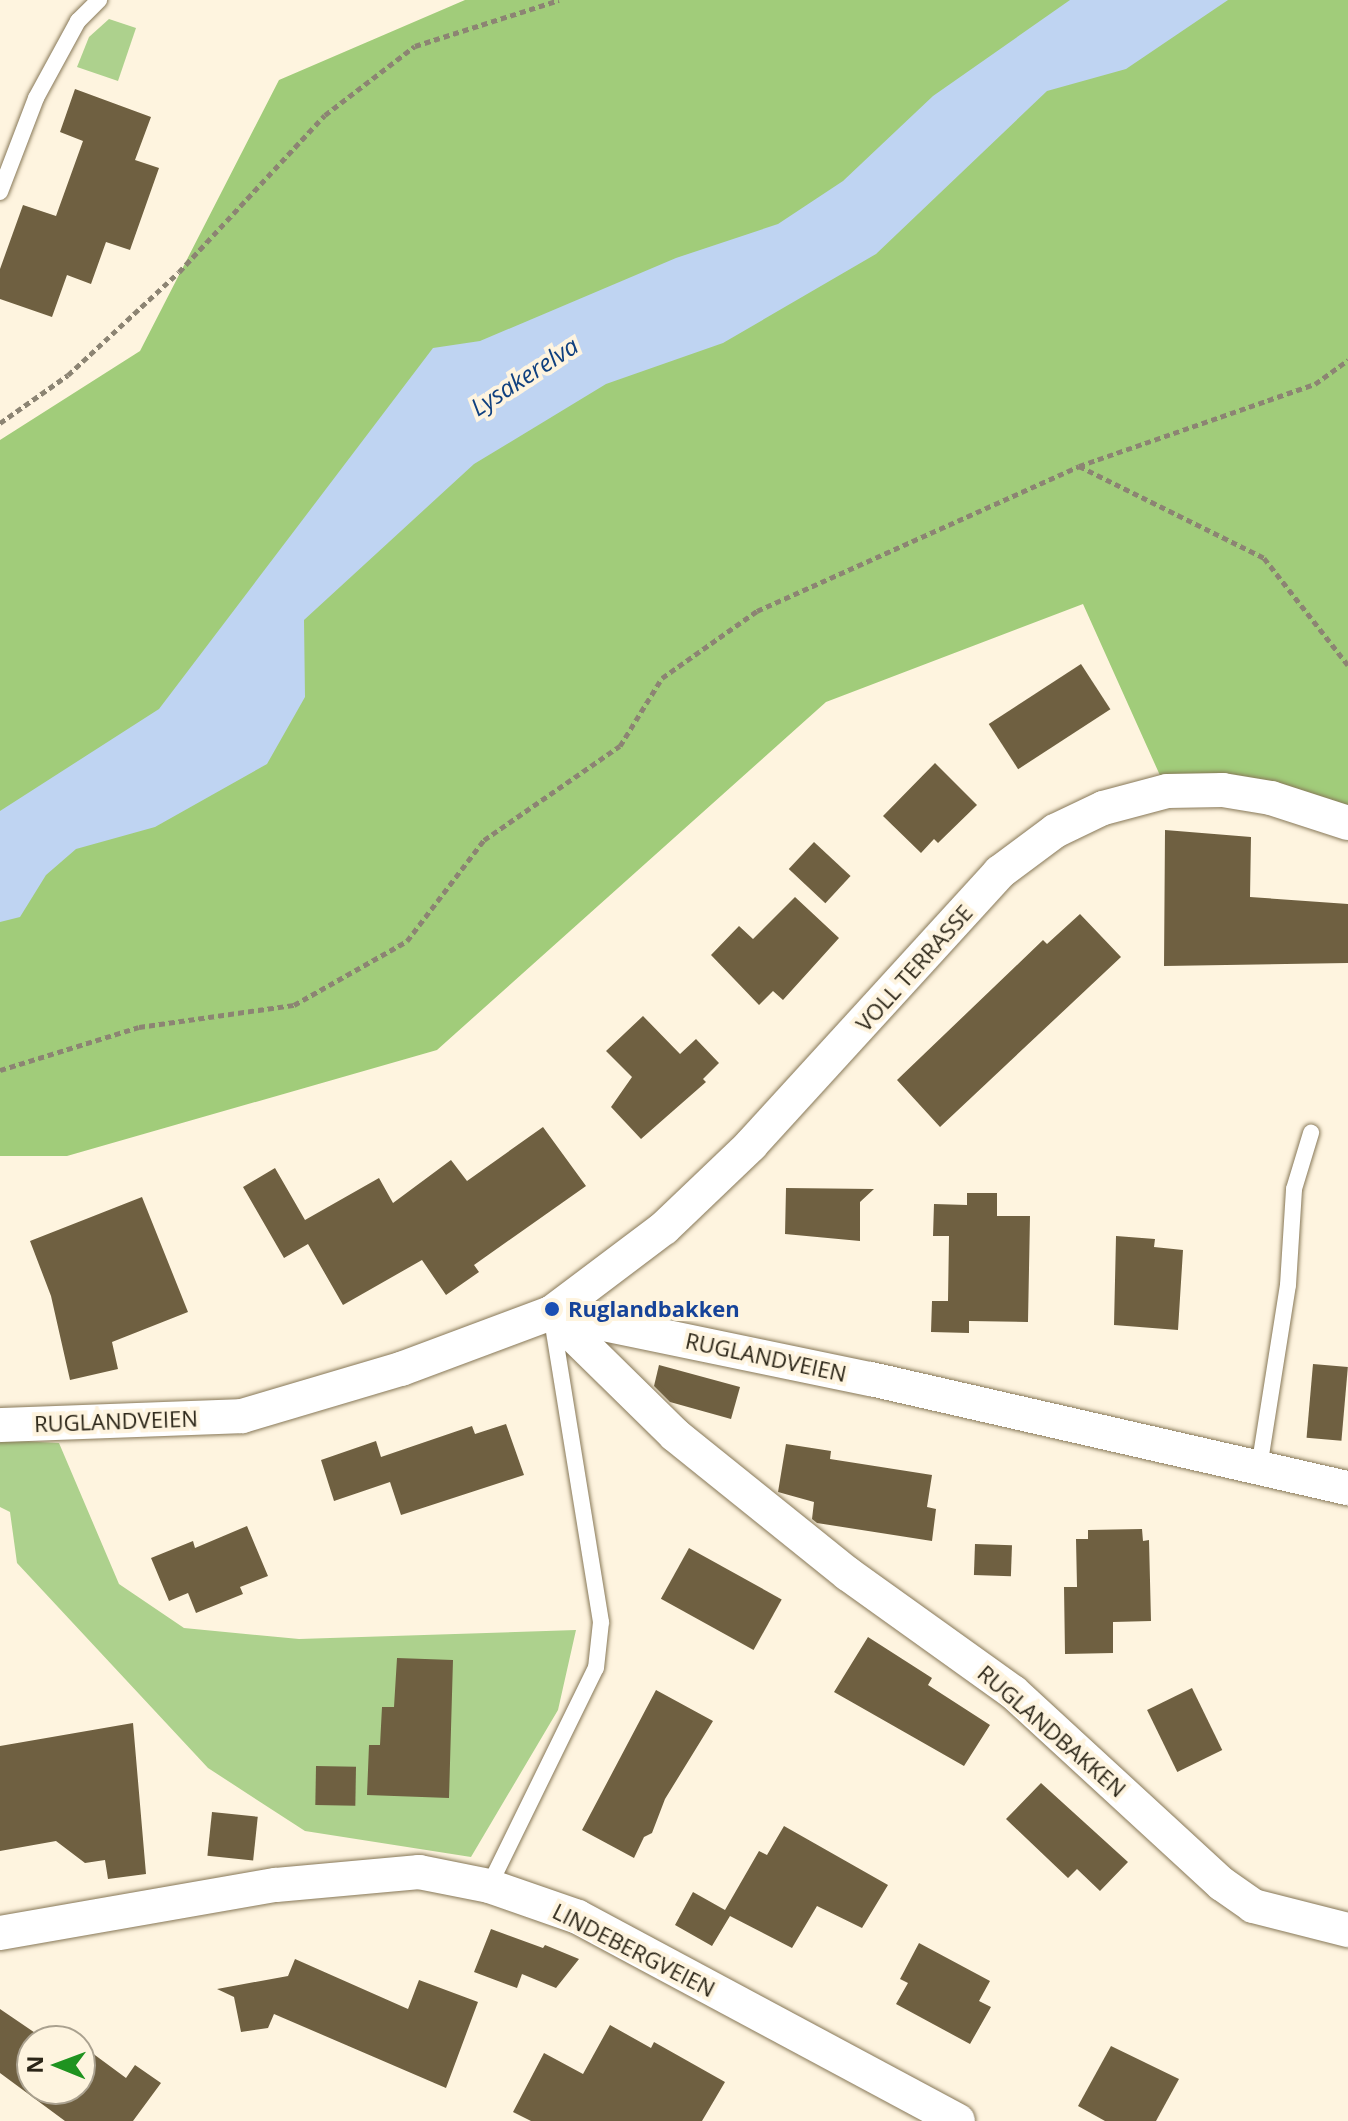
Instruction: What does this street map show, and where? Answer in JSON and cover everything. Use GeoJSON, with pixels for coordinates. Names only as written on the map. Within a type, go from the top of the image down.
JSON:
{"type":"FeatureCollection","features":[{"type":"Feature","properties":{"kind":"street","name":"VOLL TERRASSE"},"geometry":{"type":"LineString","coordinates":[[551,1313],[664,1228],[751,1145],[1000,872],[1055,831],[1103,808],[1167,791],[1223,790],[1271,798],[1348,823]]}},
{"type":"Feature","properties":{"kind":"street","name":"RUGLANDVEIEN"},"geometry":{"type":"LineString","coordinates":[[0,1425],[242,1416],[401,1369],[551,1313],[1348,1488]]}},
{"type":"Feature","properties":{"kind":"street","name":"RUGLANDBAKKEN"},"geometry":{"type":"LineString","coordinates":[[551,1313],[675,1435],[848,1574],[1013,1692],[1222,1884],[1253,1906],[1348,1930]]}},
{"type":"Feature","properties":{"kind":"street","name":"LINDEBERGVEIEN"},"geometry":{"type":"LineString","coordinates":[[0,1933],[365,1874],[419,1872],[489,1886],[578,1917],[958,2121]]}},
{"type":"Feature","properties":{"kind":"lane"},"geometry":{"type":"LineString","coordinates":[[0,192],[36,98],[78,21],[99,0]]}},
{"type":"Feature","properties":{"kind":"lane"},"geometry":{"type":"LineString","coordinates":[[1259,1468],[1288,1285],[1294,1189],[1311,1133]]}},
{"type":"Feature","properties":{"kind":"lane"},"geometry":{"type":"LineString","coordinates":[[489,1886],[596,1668],[601,1622],[551,1313]]}},
{"type":"Feature","properties":{"kind":"path"},"geometry":{"type":"LineString","coordinates":[[0,423],[68,375],[179,272],[325,115],[415,46],[559,0]]}},
{"type":"Feature","properties":{"kind":"path"},"geometry":{"type":"LineString","coordinates":[[0,1070],[139,1027],[294,1005],[407,941],[484,840],[620,746],[662,678],[757,611],[1079,466],[1315,384],[1348,360]]}},
{"type":"Feature","properties":{"kind":"path"},"geometry":{"type":"LineString","coordinates":[[1079,466],[1264,558],[1348,665]]}},
{"type":"Feature","properties":{"kind":"green space"},"geometry":{"type":"Polygon","coordinates":[[[465,0],[1348,0],[1348,823],[1167,791],[1083,604],[826,702],[437,1050],[67,1156],[0,1156],[0,440],[140,351],[279,80],[465,0]]]}},
{"type":"Feature","properties":{"kind":"green space"},"geometry":{"type":"Polygon","coordinates":[[[109,19],[136,28],[118,81],[77,67],[89,37],[109,19]]]}},
{"type":"Feature","properties":{"kind":"green space"},"geometry":{"type":"Polygon","coordinates":[[[0,1440],[59,1443],[119,1584],[184,1628],[299,1639],[576,1630],[558,1710],[471,1857],[305,1831],[208,1768],[17,1563],[10,1512],[0,1507],[0,1440]]]}},
{"type":"Feature","properties":{"kind":"water","name":"Lysakerelva"},"geometry":{"type":"Polygon","coordinates":[[[1070,0],[1228,0],[1126,69],[1047,91],[876,254],[723,343],[606,384],[474,464],[304,620],[305,697],[267,764],[155,827],[76,849],[46,875],[20,917],[0,922],[0,811],[159,709],[433,348],[480,341],[676,258],[778,224],[843,181],[933,96],[1070,0]]]}},
{"type":"Feature","properties":{"kind":"building"},"geometry":{"type":"Polygon","coordinates":[[[75,89],[151,117],[135,160],[159,168],[130,250],[106,242],[91,284],[67,275],[52,317],[0,299],[0,269],[23,205],[56,216],[83,141],[60,132],[75,89]]]}},
{"type":"Feature","properties":{"kind":"building"},"geometry":{"type":"Polygon","coordinates":[[[1081,664],[1110,709],[1018,769],[989,724],[1081,664]]]}},
{"type":"Feature","properties":{"kind":"building"},"geometry":{"type":"Polygon","coordinates":[[[935,763],[977,805],[938,843],[934,839],[921,853],[883,816],[935,763]]]}},
{"type":"Feature","properties":{"kind":"building"},"geometry":{"type":"Polygon","coordinates":[[[1165,830],[1251,837],[1250,897],[1348,904],[1348,963],[1164,966],[1165,830]]]}},
{"type":"Feature","properties":{"kind":"building"},"geometry":{"type":"Polygon","coordinates":[[[814,842],[851,876],[825,903],[789,869],[814,842]]]}},
{"type":"Feature","properties":{"kind":"building"},"geometry":{"type":"Polygon","coordinates":[[[795,897],[839,938],[783,1000],[773,991],[759,1005],[711,955],[739,926],[753,939],[795,897]]]}},
{"type":"Feature","properties":{"kind":"building"},"geometry":{"type":"Polygon","coordinates":[[[1080,914],[1121,957],[940,1127],[897,1080],[1043,940],[1047,944],[1080,914]]]}},
{"type":"Feature","properties":{"kind":"building"},"geometry":{"type":"Polygon","coordinates":[[[643,1016],[680,1054],[696,1039],[719,1063],[703,1079],[706,1082],[641,1139],[611,1107],[632,1077],[606,1051],[643,1016]]]}},
{"type":"Feature","properties":{"kind":"building"},"geometry":{"type":"Polygon","coordinates":[[[543,1127],[586,1186],[474,1265],[479,1272],[446,1295],[422,1260],[343,1305],[308,1244],[284,1258],[243,1187],[275,1168],[305,1220],[379,1178],[393,1203],[451,1160],[467,1181],[543,1127]]]}},
{"type":"Feature","properties":{"kind":"building"},"geometry":{"type":"Polygon","coordinates":[[[786,1188],[874,1189],[860,1202],[860,1241],[785,1234],[786,1188]]]}},
{"type":"Feature","properties":{"kind":"building"},"geometry":{"type":"Polygon","coordinates":[[[967,1193],[997,1193],[997,1216],[1030,1216],[1028,1322],[969,1321],[969,1333],[931,1332],[932,1301],[948,1301],[949,1236],[933,1236],[934,1204],[967,1205],[967,1193]]]}},
{"type":"Feature","properties":{"kind":"building"},"geometry":{"type":"Polygon","coordinates":[[[142,1197],[188,1312],[112,1342],[118,1369],[70,1380],[51,1296],[30,1241],[142,1197]]]}},
{"type":"Feature","properties":{"kind":"building"},"geometry":{"type":"Polygon","coordinates":[[[1116,1236],[1155,1239],[1154,1247],[1183,1250],[1178,1330],[1114,1325],[1116,1236]]]}},
{"type":"Feature","properties":{"kind":"building"},"geometry":{"type":"Polygon","coordinates":[[[1313,1364],[1348,1367],[1341,1441],[1307,1438],[1313,1364]]]}},
{"type":"Feature","properties":{"kind":"building"},"geometry":{"type":"Polygon","coordinates":[[[659,1365],[740,1387],[731,1419],[670,1402],[654,1386],[659,1365]]]}},
{"type":"Feature","properties":{"kind":"building"},"geometry":{"type":"Polygon","coordinates":[[[506,1424],[524,1475],[401,1515],[390,1482],[334,1501],[321,1460],[376,1441],[381,1457],[472,1426],[475,1434],[506,1424]]]}},
{"type":"Feature","properties":{"kind":"building"},"geometry":{"type":"Polygon","coordinates":[[[786,1444],[831,1451],[830,1459],[932,1475],[927,1507],[936,1509],[932,1541],[817,1523],[812,1519],[814,1502],[778,1492],[786,1444]]]}},
{"type":"Feature","properties":{"kind":"building"},"geometry":{"type":"Polygon","coordinates":[[[247,1526],[268,1576],[240,1587],[243,1594],[196,1613],[188,1593],[169,1601],[151,1558],[193,1541],[195,1548],[247,1526]]]}},
{"type":"Feature","properties":{"kind":"building"},"geometry":{"type":"Polygon","coordinates":[[[1142,1529],[1143,1541],[1149,1540],[1151,1621],[1113,1622],[1113,1653],[1065,1654],[1064,1587],[1077,1587],[1076,1539],[1088,1539],[1088,1530],[1142,1529]]]}},
{"type":"Feature","properties":{"kind":"building"},"geometry":{"type":"Polygon","coordinates":[[[975,1544],[1012,1545],[1011,1576],[974,1575],[975,1544]]]}},
{"type":"Feature","properties":{"kind":"building"},"geometry":{"type":"Polygon","coordinates":[[[689,1548],[782,1599],[754,1650],[661,1599],[689,1548]]]}},
{"type":"Feature","properties":{"kind":"building"},"geometry":{"type":"Polygon","coordinates":[[[868,1637],[932,1678],[928,1685],[990,1725],[964,1766],[834,1692],[868,1637]]]}},
{"type":"Feature","properties":{"kind":"building"},"geometry":{"type":"Polygon","coordinates":[[[397,1658],[453,1660],[449,1798],[367,1795],[369,1745],[380,1745],[382,1707],[394,1707],[397,1658]]]}},
{"type":"Feature","properties":{"kind":"building"},"geometry":{"type":"Polygon","coordinates":[[[1192,1688],[1222,1750],[1177,1772],[1147,1710],[1192,1688]]]}},
{"type":"Feature","properties":{"kind":"building"},"geometry":{"type":"Polygon","coordinates":[[[656,1690],[713,1721],[665,1799],[652,1833],[644,1837],[634,1858],[582,1830],[656,1690]]]}},
{"type":"Feature","properties":{"kind":"building"},"geometry":{"type":"Polygon","coordinates":[[[133,1723],[146,1874],[108,1879],[105,1860],[85,1863],[56,1841],[0,1851],[0,1746],[133,1723]]]}},
{"type":"Feature","properties":{"kind":"building"},"geometry":{"type":"Polygon","coordinates":[[[316,1766],[356,1767],[355,1806],[315,1805],[316,1766]]]}},
{"type":"Feature","properties":{"kind":"building"},"geometry":{"type":"Polygon","coordinates":[[[1041,1783],[1128,1862],[1100,1891],[1077,1869],[1068,1878],[1006,1819],[1041,1783]]]}},
{"type":"Feature","properties":{"kind":"building"},"geometry":{"type":"Polygon","coordinates":[[[212,1812],[258,1817],[253,1861],[207,1856],[212,1812]]]}},
{"type":"Feature","properties":{"kind":"building"},"geometry":{"type":"Polygon","coordinates":[[[784,1826],[888,1885],[862,1928],[817,1906],[792,1948],[730,1916],[712,1946],[675,1925],[693,1892],[725,1910],[759,1851],[767,1855],[784,1826]]]}},
{"type":"Feature","properties":{"kind":"building"},"geometry":{"type":"Polygon","coordinates":[[[491,1929],[579,1959],[556,1988],[522,1974],[517,1988],[474,1972],[491,1929]]]}},
{"type":"Feature","properties":{"kind":"building"},"geometry":{"type":"Polygon","coordinates":[[[919,1943],[990,1981],[979,2001],[991,2007],[970,2044],[896,2004],[908,1983],[900,1979],[919,1943]]]}},
{"type":"Feature","properties":{"kind":"building"},"geometry":{"type":"Polygon","coordinates":[[[295,1959],[408,2009],[419,1980],[478,2002],[446,2088],[274,2014],[268,2028],[241,2032],[234,1997],[217,1989],[288,1976],[295,1959]]]}},
{"type":"Feature","properties":{"kind":"building"},"geometry":{"type":"Polygon","coordinates":[[[0,2009],[24,2025],[16,2025],[16,2085],[0,2073],[0,2009]]]}},
{"type":"Feature","properties":{"kind":"building"},"geometry":{"type":"Polygon","coordinates":[[[610,2025],[651,2048],[654,2042],[725,2082],[702,2121],[531,2121],[513,2112],[544,2053],[583,2074],[610,2025]]]}},
{"type":"Feature","properties":{"kind":"building"},"geometry":{"type":"Polygon","coordinates":[[[1111,2046],[1179,2079],[1156,2121],[1105,2121],[1078,2106],[1111,2046]]]}},
{"type":"Feature","properties":{"kind":"building"},"geometry":{"type":"Polygon","coordinates":[[[96,2056],[126,2078],[135,2065],[161,2083],[133,2121],[65,2121],[43,2105],[96,2105],[96,2056]]]}},
{"type":"Feature","properties":{"kind":"place","name":"Ruglandbakken"},"geometry":{"type":"Point","coordinates":[552,1309]}}]}
